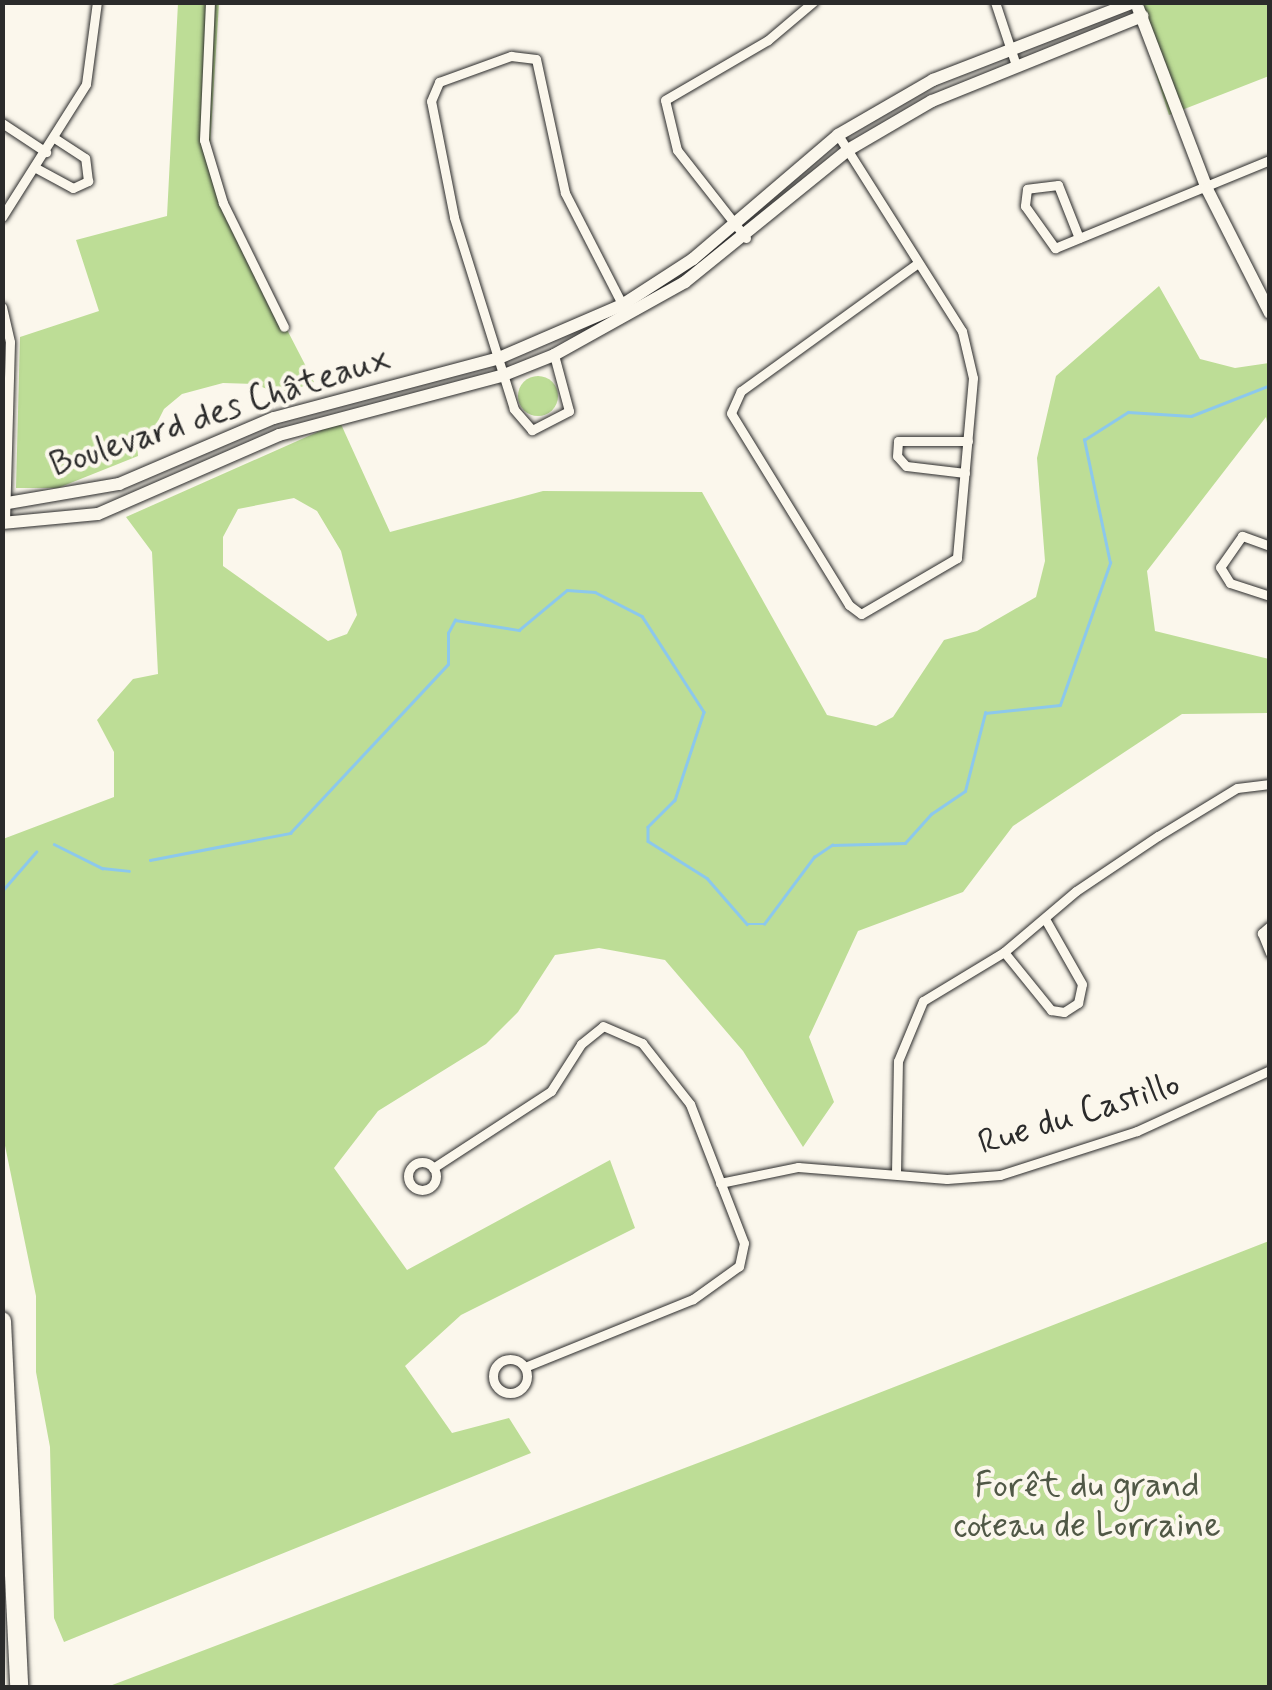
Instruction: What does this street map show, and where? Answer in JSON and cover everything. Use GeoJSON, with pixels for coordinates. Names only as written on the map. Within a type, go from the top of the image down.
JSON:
{"type":"FeatureCollection","features":[{"type":"Feature","properties":{"kind":"highway"},"geometry":{"type":"LineString","coordinates":[[2,1321],[19,1688]]}},
{"type":"Feature","properties":{"kind":"street"},"geometry":{"type":"LineString","coordinates":[[2,217],[46,152],[89,74],[98,2]]}},
{"type":"Feature","properties":{"kind":"street"},"geometry":{"type":"LineString","coordinates":[[210,2],[204,140],[223,203],[284,327]]}},
{"type":"Feature","properties":{"kind":"street"},"geometry":{"type":"LineString","coordinates":[[746,238],[677,150],[665,100],[768,40],[813,2]]}},
{"type":"Feature","properties":{"kind":"street"},"geometry":{"type":"LineString","coordinates":[[994,2],[1015,62]]}},
{"type":"Feature","properties":{"kind":"street"},"geometry":{"type":"LineString","coordinates":[[1137,7],[1207,189],[1270,313]]}},
{"type":"Feature","properties":{"kind":"street","name":"Boulevard des Châteaux"},"geometry":{"type":"LineString","coordinates":[[4,504],[87,494],[274,418],[498,358],[626,311],[838,134],[933,80],[1009,46],[1137,7]]}},
{"type":"Feature","properties":{"kind":"street","name":"Boulevard des Châteaux"},"geometry":{"type":"LineString","coordinates":[[4,523],[98,514],[279,435],[504,376],[554,355],[746,238],[848,150],[1015,62],[1137,7]]}},
{"type":"Feature","properties":{"kind":"street"},"geometry":{"type":"LineString","coordinates":[[554,355],[570,397],[569,411],[559,420],[532,430],[520,423],[454,217],[431,101],[439,82],[512,56],[536,59],[565,193],[626,311]]}},
{"type":"Feature","properties":{"kind":"street"},"geometry":{"type":"LineString","coordinates":[[2,123],[46,152]]}},
{"type":"Feature","properties":{"kind":"street"},"geometry":{"type":"LineString","coordinates":[[838,134],[918,263],[969,350],[968,440],[958,558],[861,614],[849,605],[730,413],[742,391],[918,263]]}},
{"type":"Feature","properties":{"kind":"street"},"geometry":{"type":"LineString","coordinates":[[36,168],[74,188],[88,181],[85,158],[54,138]]}},
{"type":"Feature","properties":{"kind":"street"},"geometry":{"type":"LineString","coordinates":[[1079,238],[1058,185],[1027,189],[1026,206],[1045,241],[1055,248],[1270,160]]}},
{"type":"Feature","properties":{"kind":"street"},"geometry":{"type":"LineString","coordinates":[[2,307],[10,342],[4,523]]}},
{"type":"Feature","properties":{"kind":"street"},"geometry":{"type":"LineString","coordinates":[[966,474],[906,466],[897,456],[898,441],[968,440]]}},
{"type":"Feature","properties":{"kind":"street"},"geometry":{"type":"LineString","coordinates":[[1270,546],[1242,536],[1220,567],[1230,583],[1270,596]]}},
{"type":"Feature","properties":{"kind":"street"},"geometry":{"type":"LineString","coordinates":[[896,1174],[898,1061],[911,1018],[923,1001],[1004,952],[1076,891],[1236,788],[1270,784]]}},
{"type":"Feature","properties":{"kind":"street"},"geometry":{"type":"LineString","coordinates":[[1004,952],[1050,1010],[1078,1003],[1082,984],[1044,919]]}},
{"type":"Feature","properties":{"kind":"street"},"geometry":{"type":"LineString","coordinates":[[1270,926],[1262,933],[1270,953]]}},
{"type":"Feature","properties":{"kind":"street"},"geometry":{"type":"LineString","coordinates":[[433,1168],[551,1091],[581,1044],[603,1026],[621,1028],[661,1062],[690,1104],[744,1243],[739,1266],[693,1299],[525,1368]]}},
{"type":"Feature","properties":{"kind":"street","name":"Rue du Castillo"},"geometry":{"type":"LineString","coordinates":[[720,1183],[798,1167],[896,1174],[1000,1175],[1137,1131],[1270,1070]]}},
{"type":"Feature","properties":{"kind":"green space"},"geometry":{"type":"Polygon","coordinates":[[[178,3],[219,3],[209,162],[221,202],[314,382],[281,395],[255,384],[223,383],[182,394],[164,409],[147,443],[137,444],[138,456],[58,488],[16,488],[20,337],[99,311],[76,240],[167,216],[178,3]]]}},
{"type":"Feature","properties":{"kind":"green space"},"geometry":{"type":"Polygon","coordinates":[[[1133,3],[1269,3],[1269,76],[1169,115],[1133,3]]]}},
{"type":"Feature","properties":{"kind":"green space"},"geometry":{"type":"Polygon","coordinates":[[[1159,286],[1200,359],[1235,368],[1269,363],[1269,435],[1266,417],[1147,571],[1155,631],[1269,659],[1269,713],[1182,714],[1013,826],[963,892],[858,931],[809,1037],[834,1102],[803,1147],[743,1051],[665,960],[599,948],[555,955],[518,1012],[486,1044],[378,1111],[334,1168],[407,1270],[610,1160],[635,1228],[461,1315],[405,1366],[452,1433],[509,1418],[531,1453],[64,1642],[54,1618],[50,1447],[36,1372],[36,1296],[3,1136],[3,839],[114,797],[114,752],[97,720],[133,679],[158,674],[152,552],[126,517],[340,422],[390,532],[543,491],[702,492],[827,715],[876,726],[893,717],[944,640],[977,631],[1036,597],[1045,561],[1037,458],[1056,376],[1159,286]],[[294,498],[238,509],[223,537],[223,566],[328,641],[347,634],[357,615],[341,551],[317,511],[294,498]]]}},
{"type":"Feature","properties":{"kind":"green space"},"geometry":{"type":"Polygon","coordinates":[[[538,376],[552,382],[558,396],[552,410],[538,416],[524,410],[518,396],[524,382],[538,376]]]}},
{"type":"Feature","properties":{"kind":"green space","name":"Forêt du grand coteau de Lorraine"},"geometry":{"type":"Polygon","coordinates":[[[1269,1241],[1269,1687],[107,1687],[748,1444],[1269,1241]]]}},
{"type":"Feature","properties":{"kind":"waterway"},"geometry":{"type":"LineString","coordinates":[[150,860],[290,833],[448,664],[448,633],[455,620],[519,630],[567,590],[595,592],[642,616],[704,712],[675,800],[648,827],[648,841],[707,878],[747,924],[764,924],[814,857],[832,845],[905,843],[931,814],[965,791],[985,713],[1060,705],[1110,563],[1084,440],[1128,412],[1191,416],[1270,385]]}},
{"type":"Feature","properties":{"kind":"waterway"},"geometry":{"type":"LineString","coordinates":[[54,844],[102,868],[129,871]]}},
{"type":"Feature","properties":{"kind":"waterway"},"geometry":{"type":"LineString","coordinates":[[2,891],[36,852]]}}]}
